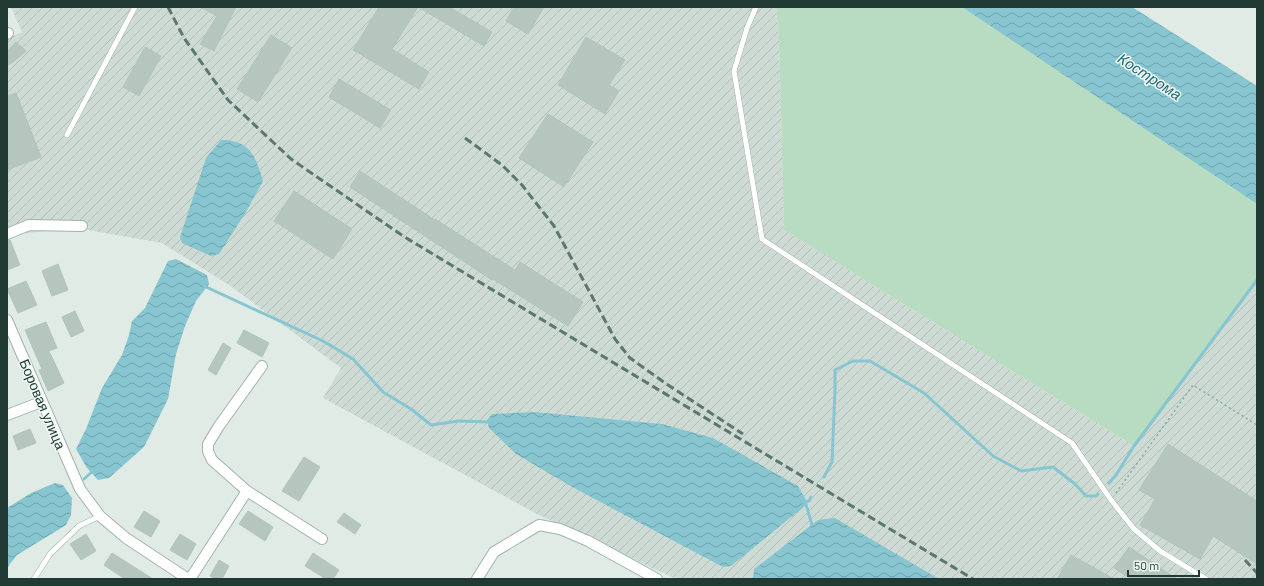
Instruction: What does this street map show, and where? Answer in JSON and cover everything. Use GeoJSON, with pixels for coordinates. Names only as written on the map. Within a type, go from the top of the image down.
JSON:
{"type":"FeatureCollection","features":[{"type":"Feature","properties":{"kind":"street"},"geometry":{"type":"LineString","coordinates":[[7,234],[29,225],[82,226]]}},
{"type":"Feature","properties":{"kind":"street","name":"Боровая улица"},"geometry":{"type":"LineString","coordinates":[[7,320],[80,488],[100,516],[126,538],[189,579]]}},
{"type":"Feature","properties":{"kind":"street"},"geometry":{"type":"LineString","coordinates":[[262,366],[219,426],[208,444],[208,451],[212,460],[247,491],[322,539]]}},
{"type":"Feature","properties":{"kind":"street"},"geometry":{"type":"LineString","coordinates":[[7,415],[42,402]]}},
{"type":"Feature","properties":{"kind":"street"},"geometry":{"type":"LineString","coordinates":[[189,579],[247,491]]}},
{"type":"Feature","properties":{"kind":"street"},"geometry":{"type":"LineString","coordinates":[[477,579],[494,552],[539,525],[560,529],[588,540],[657,579]]}},
{"type":"Feature","properties":{"kind":"lane"},"geometry":{"type":"LineString","coordinates":[[67,135],[136,7]]}},
{"type":"Feature","properties":{"kind":"lane"},"geometry":{"type":"LineString","coordinates":[[756,7],[747,28],[734,71],[762,239],[1072,443],[1111,500],[1134,529],[1160,551],[1206,579]]}},
{"type":"Feature","properties":{"kind":"lane"},"geometry":{"type":"LineString","coordinates":[[34,579],[50,554],[79,526],[100,516]]}},
{"type":"Feature","properties":{"kind":"path"},"geometry":{"type":"LineString","coordinates":[[1111,500],[1193,385],[1257,425]]}},
{"type":"Feature","properties":{"kind":"shaded area"},"geometry":{"type":"Polygon","coordinates":[[[11,7],[776,7],[779,35],[784,230],[1134,446],[1257,280],[1257,579],[676,579],[537,514],[323,398],[341,368],[229,285],[162,243],[77,228],[7,235],[7,39],[22,32],[11,7]]]}},
{"type":"Feature","properties":{"kind":"green space"},"geometry":{"type":"Polygon","coordinates":[[[776,7],[962,7],[1257,204],[1257,280],[1134,446],[784,230],[779,35],[776,7]]]}},
{"type":"Feature","properties":{"kind":"water","name":"Кострома"},"geometry":{"type":"Polygon","coordinates":[[[962,7],[1132,7],[1257,86],[1257,204],[962,7]]]}},
{"type":"Feature","properties":{"kind":"water"},"geometry":{"type":"Polygon","coordinates":[[[221,140],[239,143],[245,147],[258,164],[263,181],[246,212],[219,254],[211,256],[182,243],[180,237],[206,158],[221,140]]]}},
{"type":"Feature","properties":{"kind":"water"},"geometry":{"type":"Polygon","coordinates":[[[176,259],[207,275],[209,284],[196,301],[185,326],[176,354],[168,399],[144,447],[109,478],[98,480],[87,468],[76,449],[86,429],[102,388],[122,355],[132,321],[145,308],[168,261],[176,259]]]}},
{"type":"Feature","properties":{"kind":"water"},"geometry":{"type":"Polygon","coordinates":[[[534,412],[662,424],[713,438],[798,486],[805,498],[806,505],[731,566],[723,567],[574,488],[516,454],[489,428],[487,420],[492,414],[534,412]]]}},
{"type":"Feature","properties":{"kind":"water"},"geometry":{"type":"Polygon","coordinates":[[[55,483],[63,485],[72,498],[71,515],[66,525],[17,555],[7,568],[7,508],[31,493],[55,483]]]}},
{"type":"Feature","properties":{"kind":"water"},"geometry":{"type":"Polygon","coordinates":[[[835,518],[939,579],[753,579],[754,569],[818,520],[835,518]]]}},
{"type":"Feature","properties":{"kind":"building"},"geometry":{"type":"Polygon","coordinates":[[[200,7],[236,7],[214,51],[200,44],[217,16],[200,7]]]}},
{"type":"Feature","properties":{"kind":"building"},"geometry":{"type":"Polygon","coordinates":[[[379,7],[418,7],[392,49],[429,72],[419,89],[353,50],[379,7]]]}},
{"type":"Feature","properties":{"kind":"building"},"geometry":{"type":"Polygon","coordinates":[[[418,7],[449,7],[492,32],[484,46],[418,7]]]}},
{"type":"Feature","properties":{"kind":"building"},"geometry":{"type":"Polygon","coordinates":[[[514,7],[544,7],[528,34],[506,21],[514,7]]]}},
{"type":"Feature","properties":{"kind":"building"},"geometry":{"type":"Polygon","coordinates":[[[271,35],[292,48],[258,102],[237,89],[271,35]]]}},
{"type":"Feature","properties":{"kind":"building"},"geometry":{"type":"Polygon","coordinates":[[[586,37],[625,60],[609,85],[619,91],[605,114],[558,85],[586,37]]]}},
{"type":"Feature","properties":{"kind":"building"},"geometry":{"type":"Polygon","coordinates":[[[16,42],[26,51],[7,65],[7,51],[16,42]]]}},
{"type":"Feature","properties":{"kind":"building"},"geometry":{"type":"Polygon","coordinates":[[[145,47],[161,56],[139,96],[123,87],[145,47]]]}},
{"type":"Feature","properties":{"kind":"building"},"geometry":{"type":"Polygon","coordinates":[[[339,79],[391,110],[380,128],[329,97],[339,79]]]}},
{"type":"Feature","properties":{"kind":"building"},"geometry":{"type":"Polygon","coordinates":[[[16,93],[41,157],[7,170],[7,96],[16,93]]]}},
{"type":"Feature","properties":{"kind":"building"},"geometry":{"type":"Polygon","coordinates":[[[548,114],[593,142],[564,187],[519,158],[548,114]]]}},
{"type":"Feature","properties":{"kind":"building"},"geometry":{"type":"Polygon","coordinates":[[[360,171],[515,270],[520,262],[583,302],[568,326],[493,279],[492,280],[350,187],[360,171]]]}},
{"type":"Feature","properties":{"kind":"building"},"geometry":{"type":"Polygon","coordinates":[[[294,191],[352,229],[333,259],[274,221],[294,191]]]}},
{"type":"Feature","properties":{"kind":"building"},"geometry":{"type":"Polygon","coordinates":[[[7,240],[10,240],[20,265],[7,270],[7,240]]]}},
{"type":"Feature","properties":{"kind":"building"},"geometry":{"type":"Polygon","coordinates":[[[58,264],[68,290],[52,296],[42,271],[58,264]]]}},
{"type":"Feature","properties":{"kind":"building"},"geometry":{"type":"Polygon","coordinates":[[[26,281],[37,305],[18,313],[7,289],[26,281]]]}},
{"type":"Feature","properties":{"kind":"building"},"geometry":{"type":"Polygon","coordinates":[[[75,311],[84,331],[71,337],[62,317],[75,311]]]}},
{"type":"Feature","properties":{"kind":"building"},"geometry":{"type":"Polygon","coordinates":[[[46,322],[57,348],[49,351],[64,383],[48,391],[39,370],[42,369],[25,330],[46,322]]]}},
{"type":"Feature","properties":{"kind":"building"},"geometry":{"type":"Polygon","coordinates":[[[244,330],[269,343],[262,357],[237,343],[244,330]]]}},
{"type":"Feature","properties":{"kind":"building"},"geometry":{"type":"Polygon","coordinates":[[[223,343],[231,348],[216,375],[208,370],[223,343]]]}},
{"type":"Feature","properties":{"kind":"building"},"geometry":{"type":"Polygon","coordinates":[[[30,429],[36,443],[18,450],[13,436],[30,429]]]}},
{"type":"Feature","properties":{"kind":"building"},"geometry":{"type":"Polygon","coordinates":[[[1168,444],[1257,501],[1257,564],[1213,536],[1200,559],[1140,525],[1155,499],[1139,490],[1168,444]]]}},
{"type":"Feature","properties":{"kind":"building"},"geometry":{"type":"Polygon","coordinates":[[[304,457],[320,467],[299,501],[282,491],[304,457]]]}},
{"type":"Feature","properties":{"kind":"building"},"geometry":{"type":"Polygon","coordinates":[[[144,511],[160,521],[151,537],[134,527],[144,511]]]}},
{"type":"Feature","properties":{"kind":"building"},"geometry":{"type":"Polygon","coordinates":[[[248,511],[273,527],[265,541],[239,524],[248,511]]]}},
{"type":"Feature","properties":{"kind":"building"},"geometry":{"type":"Polygon","coordinates":[[[344,513],[361,525],[355,534],[337,522],[344,513]]]}},
{"type":"Feature","properties":{"kind":"building"},"geometry":{"type":"Polygon","coordinates":[[[86,534],[96,551],[81,560],[70,544],[86,534]]]}},
{"type":"Feature","properties":{"kind":"building"},"geometry":{"type":"Polygon","coordinates":[[[180,534],[196,544],[187,560],[170,550],[180,534]]]}},
{"type":"Feature","properties":{"kind":"building"},"geometry":{"type":"Polygon","coordinates":[[[1129,547],[1177,579],[1131,579],[1114,568],[1129,547]]]}},
{"type":"Feature","properties":{"kind":"building"},"geometry":{"type":"Polygon","coordinates":[[[112,553],[153,579],[125,579],[104,565],[112,553]]]}},
{"type":"Feature","properties":{"kind":"building"},"geometry":{"type":"Polygon","coordinates":[[[313,553],[339,570],[333,579],[326,579],[305,566],[313,553]]]}},
{"type":"Feature","properties":{"kind":"building"},"geometry":{"type":"Polygon","coordinates":[[[1071,555],[1114,579],[1057,579],[1071,555]]]}},
{"type":"Feature","properties":{"kind":"building"},"geometry":{"type":"Polygon","coordinates":[[[219,560],[229,566],[222,579],[216,579],[210,576],[219,560]]]}},
{"type":"Feature","properties":{"kind":"waterway"},"geometry":{"type":"LineString","coordinates":[[1109,483],[1116,475],[1134,446],[1257,280]]}},
{"type":"Feature","properties":{"kind":"waterway"},"geometry":{"type":"LineString","coordinates":[[204,286],[323,341],[353,359],[383,392],[411,409],[431,425],[459,421],[490,422]]}},
{"type":"Feature","properties":{"kind":"waterway"},"geometry":{"type":"LineString","coordinates":[[824,477],[832,462],[835,370],[853,361],[870,361],[924,393],[993,456],[1021,471],[1053,467],[1075,484],[1086,496],[1096,496],[1098,494]]}},
{"type":"Feature","properties":{"kind":"waterway"},"geometry":{"type":"LineString","coordinates":[[84,479],[94,470]]}},
{"type":"Feature","properties":{"kind":"waterway"},"geometry":{"type":"LineString","coordinates":[[803,502],[809,501],[811,497]]}},
{"type":"Feature","properties":{"kind":"waterway"},"geometry":{"type":"LineString","coordinates":[[805,501],[812,525]]}},
{"type":"Feature","properties":{"kind":"railway"},"geometry":{"type":"LineString","coordinates":[[168,7],[184,38],[228,100],[291,159],[403,236],[973,579]]}},
{"type":"Feature","properties":{"kind":"railway"},"geometry":{"type":"LineString","coordinates":[[465,138],[502,165],[522,185],[554,226],[615,339],[630,358],[665,383],[743,434]]}},
{"type":"Feature","properties":{"kind":"railway"},"geometry":{"type":"LineString","coordinates":[[1245,560],[1257,573]]}}]}
